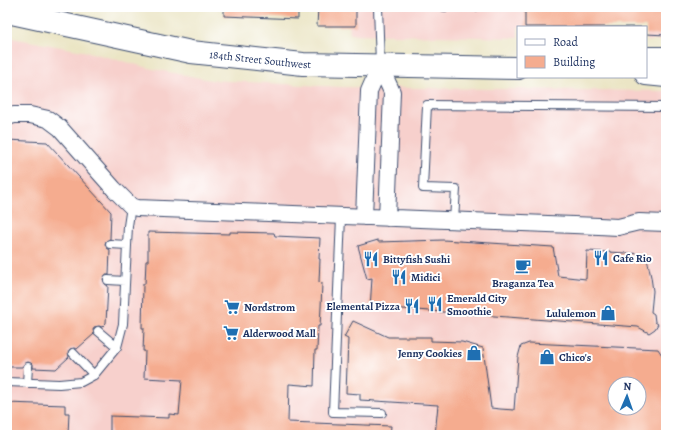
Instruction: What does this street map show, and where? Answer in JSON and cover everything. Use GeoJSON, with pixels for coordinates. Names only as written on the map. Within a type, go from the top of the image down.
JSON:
{"type":"FeatureCollection","features":[{"type":"Feature","properties":{"kind":"main road","name":"184th Street Southwest"},"geometry":{"type":"LineString","coordinates":[[7,12],[192,52],[303,64],[517,68]]}},
{"type":"Feature","properties":{"kind":"main road"},"geometry":{"type":"LineString","coordinates":[[647,58],[666,58]]}},
{"type":"Feature","properties":{"kind":"main road"},"geometry":{"type":"LineString","coordinates":[[647,74],[666,76]]}},
{"type":"Feature","properties":{"kind":"street"},"geometry":{"type":"LineString","coordinates":[[364,217],[369,91],[380,66]]}},
{"type":"Feature","properties":{"kind":"street"},"geometry":{"type":"LineString","coordinates":[[380,66],[392,92],[387,218]]}},
{"type":"Feature","properties":{"kind":"street"},"geometry":{"type":"LineString","coordinates":[[7,117],[14,115],[30,115],[48,119],[60,128],[131,206],[137,208],[618,227],[639,222],[666,223]]}},
{"type":"Feature","properties":{"kind":"lane"},"geometry":{"type":"LineString","coordinates":[[378,7],[380,66]]}},
{"type":"Feature","properties":{"kind":"lane"},"geometry":{"type":"LineString","coordinates":[[444,7],[475,7]]}},
{"type":"Feature","properties":{"kind":"lane"},"geometry":{"type":"LineString","coordinates":[[454,220],[456,189],[423,188],[426,105],[666,107]]}},
{"type":"Feature","properties":{"kind":"lane"},"geometry":{"type":"LineString","coordinates":[[7,382],[59,384],[81,382],[94,375],[117,347],[123,324],[127,245],[131,206]]}},
{"type":"Feature","properties":{"kind":"lane"},"geometry":{"type":"LineString","coordinates":[[341,217],[333,412],[382,413]]}},
{"type":"Feature","properties":{"kind":"lane"},"geometry":{"type":"LineString","coordinates":[[110,244],[127,245]]}},
{"type":"Feature","properties":{"kind":"lane"},"geometry":{"type":"LineString","coordinates":[[108,280],[125,281]]}},
{"type":"Feature","properties":{"kind":"lane"},"geometry":{"type":"LineString","coordinates":[[98,331],[117,347]]}},
{"type":"Feature","properties":{"kind":"lane"},"geometry":{"type":"LineString","coordinates":[[73,354],[94,375]]}},
{"type":"Feature","properties":{"kind":"lane"},"geometry":{"type":"LineString","coordinates":[[27,383],[28,368]]}},
{"type":"Feature","properties":{"kind":"shaded area"},"geometry":{"type":"Polygon","coordinates":[[[348,7],[666,7],[666,41],[647,41],[647,26],[517,26],[517,38],[350,34],[348,7]]]}},
{"type":"Feature","properties":{"kind":"shaded area","name":"Alderwood Mall"},"geometry":{"type":"Polygon","coordinates":[[[7,37],[88,52],[153,69],[211,80],[341,87],[666,91],[666,435],[7,435],[7,37]]]}},
{"type":"Feature","properties":{"kind":"building"},"geometry":{"type":"Polygon","coordinates":[[[224,7],[298,7],[298,19],[224,16],[224,7]]]}},
{"type":"Feature","properties":{"kind":"building"},"geometry":{"type":"Polygon","coordinates":[[[318,7],[356,7],[356,26],[317,26],[318,7]]]}},
{"type":"Feature","properties":{"kind":"building"},"geometry":{"type":"Polygon","coordinates":[[[525,7],[666,7],[666,35],[647,34],[647,26],[525,26],[525,7]]]}},
{"type":"Feature","properties":{"kind":"building"},"geometry":{"type":"Polygon","coordinates":[[[7,140],[47,142],[111,212],[110,239],[106,241],[105,244],[110,250],[109,275],[105,275],[103,279],[105,284],[108,286],[106,323],[102,327],[94,327],[94,334],[77,349],[70,349],[68,352],[69,357],[56,369],[33,368],[33,364],[28,362],[22,367],[7,367],[7,140]]]}},
{"type":"Feature","properties":{"kind":"building"},"geometry":{"type":"Polygon","coordinates":[[[148,232],[230,234],[230,232],[274,233],[275,236],[320,238],[319,282],[322,283],[320,326],[318,326],[317,350],[315,350],[314,386],[289,384],[288,422],[391,426],[390,435],[110,435],[110,416],[169,418],[169,414],[179,415],[182,380],[144,378],[145,351],[143,351],[144,328],[142,328],[143,284],[145,284],[146,261],[148,261],[148,232]]]}},
{"type":"Feature","properties":{"kind":"building"},"geometry":{"type":"Polygon","coordinates":[[[378,240],[378,242],[443,240],[553,247],[558,276],[586,279],[587,251],[646,254],[653,291],[651,312],[654,314],[655,322],[658,324],[655,329],[649,333],[638,327],[390,308],[370,309],[372,278],[367,279],[358,246],[378,240]]]}},
{"type":"Feature","properties":{"kind":"building"},"geometry":{"type":"Polygon","coordinates":[[[353,321],[388,337],[431,337],[431,341],[462,342],[483,348],[491,408],[514,410],[518,357],[521,346],[529,343],[658,349],[666,361],[666,435],[435,435],[438,405],[360,400],[360,394],[346,393],[348,339],[344,337],[353,321]]]}},
{"type":"Feature","properties":{"kind":"building"},"geometry":{"type":"Polygon","coordinates":[[[7,403],[65,405],[65,413],[69,413],[68,435],[7,435],[7,403]]]}},
{"type":"Feature","properties":{"kind":"place","name":"Cafe Rio"},"geometry":{"type":"Point","coordinates":[601,258]}},
{"type":"Feature","properties":{"kind":"place","name":"Bittyfish Sushi"},"geometry":{"type":"Point","coordinates":[371,259]}},
{"type":"Feature","properties":{"kind":"place","name":"Braganza Tea"},"geometry":{"type":"Point","coordinates":[523,266]}},
{"type":"Feature","properties":{"kind":"place","name":"Midici"},"geometry":{"type":"Point","coordinates":[399,277]}},
{"type":"Feature","properties":{"kind":"place","name":"Emerald City Smoothie"},"geometry":{"type":"Point","coordinates":[435,304]}},
{"type":"Feature","properties":{"kind":"place","name":"Elemental Pizza"},"geometry":{"type":"Point","coordinates":[412,306]}},
{"type":"Feature","properties":{"kind":"place","name":"Nordstrom"},"geometry":{"type":"Point","coordinates":[232,307]}},
{"type":"Feature","properties":{"kind":"place","name":"Lululemon"},"geometry":{"type":"Point","coordinates":[608,313]}},
{"type":"Feature","properties":{"kind":"place","name":"Alderwood Mall"},"geometry":{"type":"Point","coordinates":[231,333]}},
{"type":"Feature","properties":{"kind":"place","name":"Jenny Cookies"},"geometry":{"type":"Point","coordinates":[474,353]}},
{"type":"Feature","properties":{"kind":"place","name":"Chico's"},"geometry":{"type":"Point","coordinates":[547,357]}}]}
